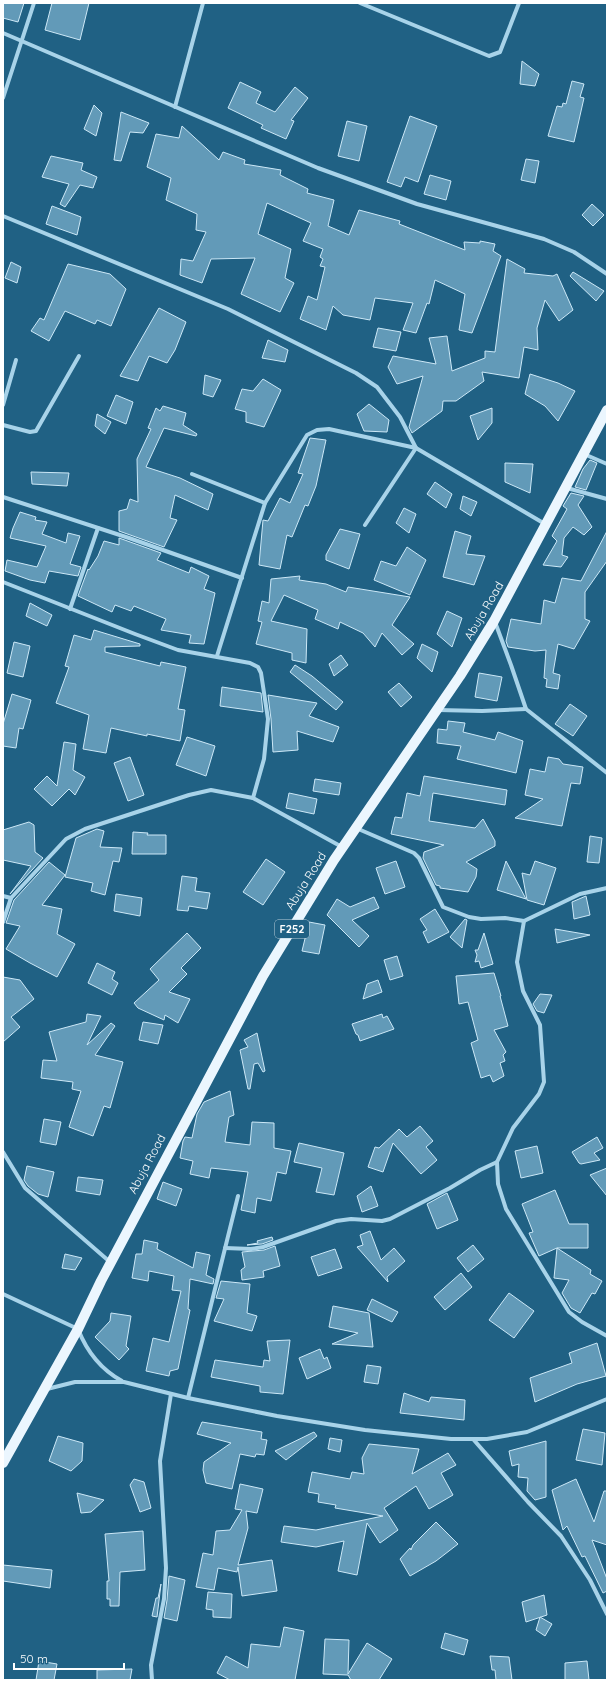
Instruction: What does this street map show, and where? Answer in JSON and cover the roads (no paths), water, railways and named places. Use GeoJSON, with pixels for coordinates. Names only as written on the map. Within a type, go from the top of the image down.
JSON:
{"type":"FeatureCollection","features":[{"type":"Feature","properties":{"kind":"main road","name":"Abuja Road"},"geometry":{"type":"LineString","coordinates":[[3,1463],[78,1329],[110,1262],[263,976],[356,828],[437,710],[494,621],[607,410]]}},
{"type":"Feature","properties":{"kind":"street"},"geometry":{"type":"LineString","coordinates":[[3,98],[34,3]]}},
{"type":"Feature","properties":{"kind":"street"},"geometry":{"type":"LineString","coordinates":[[175,107],[203,3]]}},
{"type":"Feature","properties":{"kind":"street"},"geometry":{"type":"LineString","coordinates":[[360,3],[489,56],[500,52],[520,3]]}},
{"type":"Feature","properties":{"kind":"street"},"geometry":{"type":"LineString","coordinates":[[3,34],[318,168],[417,204],[544,239],[574,252],[607,274]]}},
{"type":"Feature","properties":{"kind":"street"},"geometry":{"type":"LineString","coordinates":[[3,216],[228,309],[356,373],[377,387],[400,417],[416,448]]}},
{"type":"Feature","properties":{"kind":"street"},"geometry":{"type":"LineString","coordinates":[[3,425],[30,432],[36,431],[79,356]]}},
{"type":"Feature","properties":{"kind":"street"},"geometry":{"type":"LineString","coordinates":[[3,405],[16,360]]}},
{"type":"Feature","properties":{"kind":"street"},"geometry":{"type":"LineString","coordinates":[[217,656],[265,503],[306,435],[317,430],[329,429],[416,448],[546,525]]}},
{"type":"Feature","properties":{"kind":"street"},"geometry":{"type":"LineString","coordinates":[[364,524],[416,448]]}},
{"type":"Feature","properties":{"kind":"street"},"geometry":{"type":"LineString","coordinates":[[583,454],[607,464]]}},
{"type":"Feature","properties":{"kind":"street"},"geometry":{"type":"LineString","coordinates":[[192,474],[265,503]]}},
{"type":"Feature","properties":{"kind":"street"},"geometry":{"type":"LineString","coordinates":[[566,488],[607,499]]}},
{"type":"Feature","properties":{"kind":"street"},"geometry":{"type":"LineString","coordinates":[[3,497],[242,578]]}},
{"type":"Feature","properties":{"kind":"street"},"geometry":{"type":"LineString","coordinates":[[70,609],[98,528]]}},
{"type":"Feature","properties":{"kind":"street"},"geometry":{"type":"LineString","coordinates":[[3,582],[178,650],[250,663],[258,667],[261,673],[268,719],[264,759],[253,798]]}},
{"type":"Feature","properties":{"kind":"street"},"geometry":{"type":"LineString","coordinates":[[494,621],[526,710],[607,773]]}},
{"type":"Feature","properties":{"kind":"street"},"geometry":{"type":"LineString","coordinates":[[437,710],[526,710]]}},
{"type":"Feature","properties":{"kind":"street"},"geometry":{"type":"LineString","coordinates":[[3,922],[11,898],[66,839],[86,829],[189,795],[211,790],[253,798],[343,848]]}},
{"type":"Feature","properties":{"kind":"street"},"geometry":{"type":"LineString","coordinates":[[356,828],[414,853],[419,858],[443,907],[469,917],[481,919],[505,918],[524,921],[580,894],[607,888]]}},
{"type":"Feature","properties":{"kind":"street"},"geometry":{"type":"LineString","coordinates":[[3,896],[11,898]]}},
{"type":"Feature","properties":{"kind":"street"},"geometry":{"type":"LineString","coordinates":[[524,921],[517,962],[523,991],[540,1025],[544,1082],[539,1094],[513,1128],[496,1162],[498,1184],[506,1209],[569,1312],[582,1322],[607,1336]]}},
{"type":"Feature","properties":{"kind":"street"},"geometry":{"type":"LineString","coordinates":[[3,1152],[25,1188],[110,1262]]}},
{"type":"Feature","properties":{"kind":"street"},"geometry":{"type":"LineString","coordinates":[[225,1248],[251,1249],[263,1247],[336,1221],[351,1219],[382,1221],[390,1219],[496,1162]]}},
{"type":"Feature","properties":{"kind":"street"},"geometry":{"type":"LineString","coordinates":[[188,1398],[238,1196]]}},
{"type":"Feature","properties":{"kind":"street"},"geometry":{"type":"LineString","coordinates":[[3,1294],[78,1329],[84,1345],[96,1361],[109,1374],[124,1382],[188,1398],[277,1416],[365,1430],[451,1439],[486,1439],[527,1432],[607,1399]]}},
{"type":"Feature","properties":{"kind":"street"},"geometry":{"type":"LineString","coordinates":[[44,1390],[75,1382],[124,1382]]}},
{"type":"Feature","properties":{"kind":"street"},"geometry":{"type":"LineString","coordinates":[[152,1680],[151,1665],[164,1599],[166,1568],[160,1461],[171,1394]]}},
{"type":"Feature","properties":{"kind":"street"},"geometry":{"type":"LineString","coordinates":[[473,1439],[528,1502],[561,1536],[590,1580],[607,1614]]}}]}
